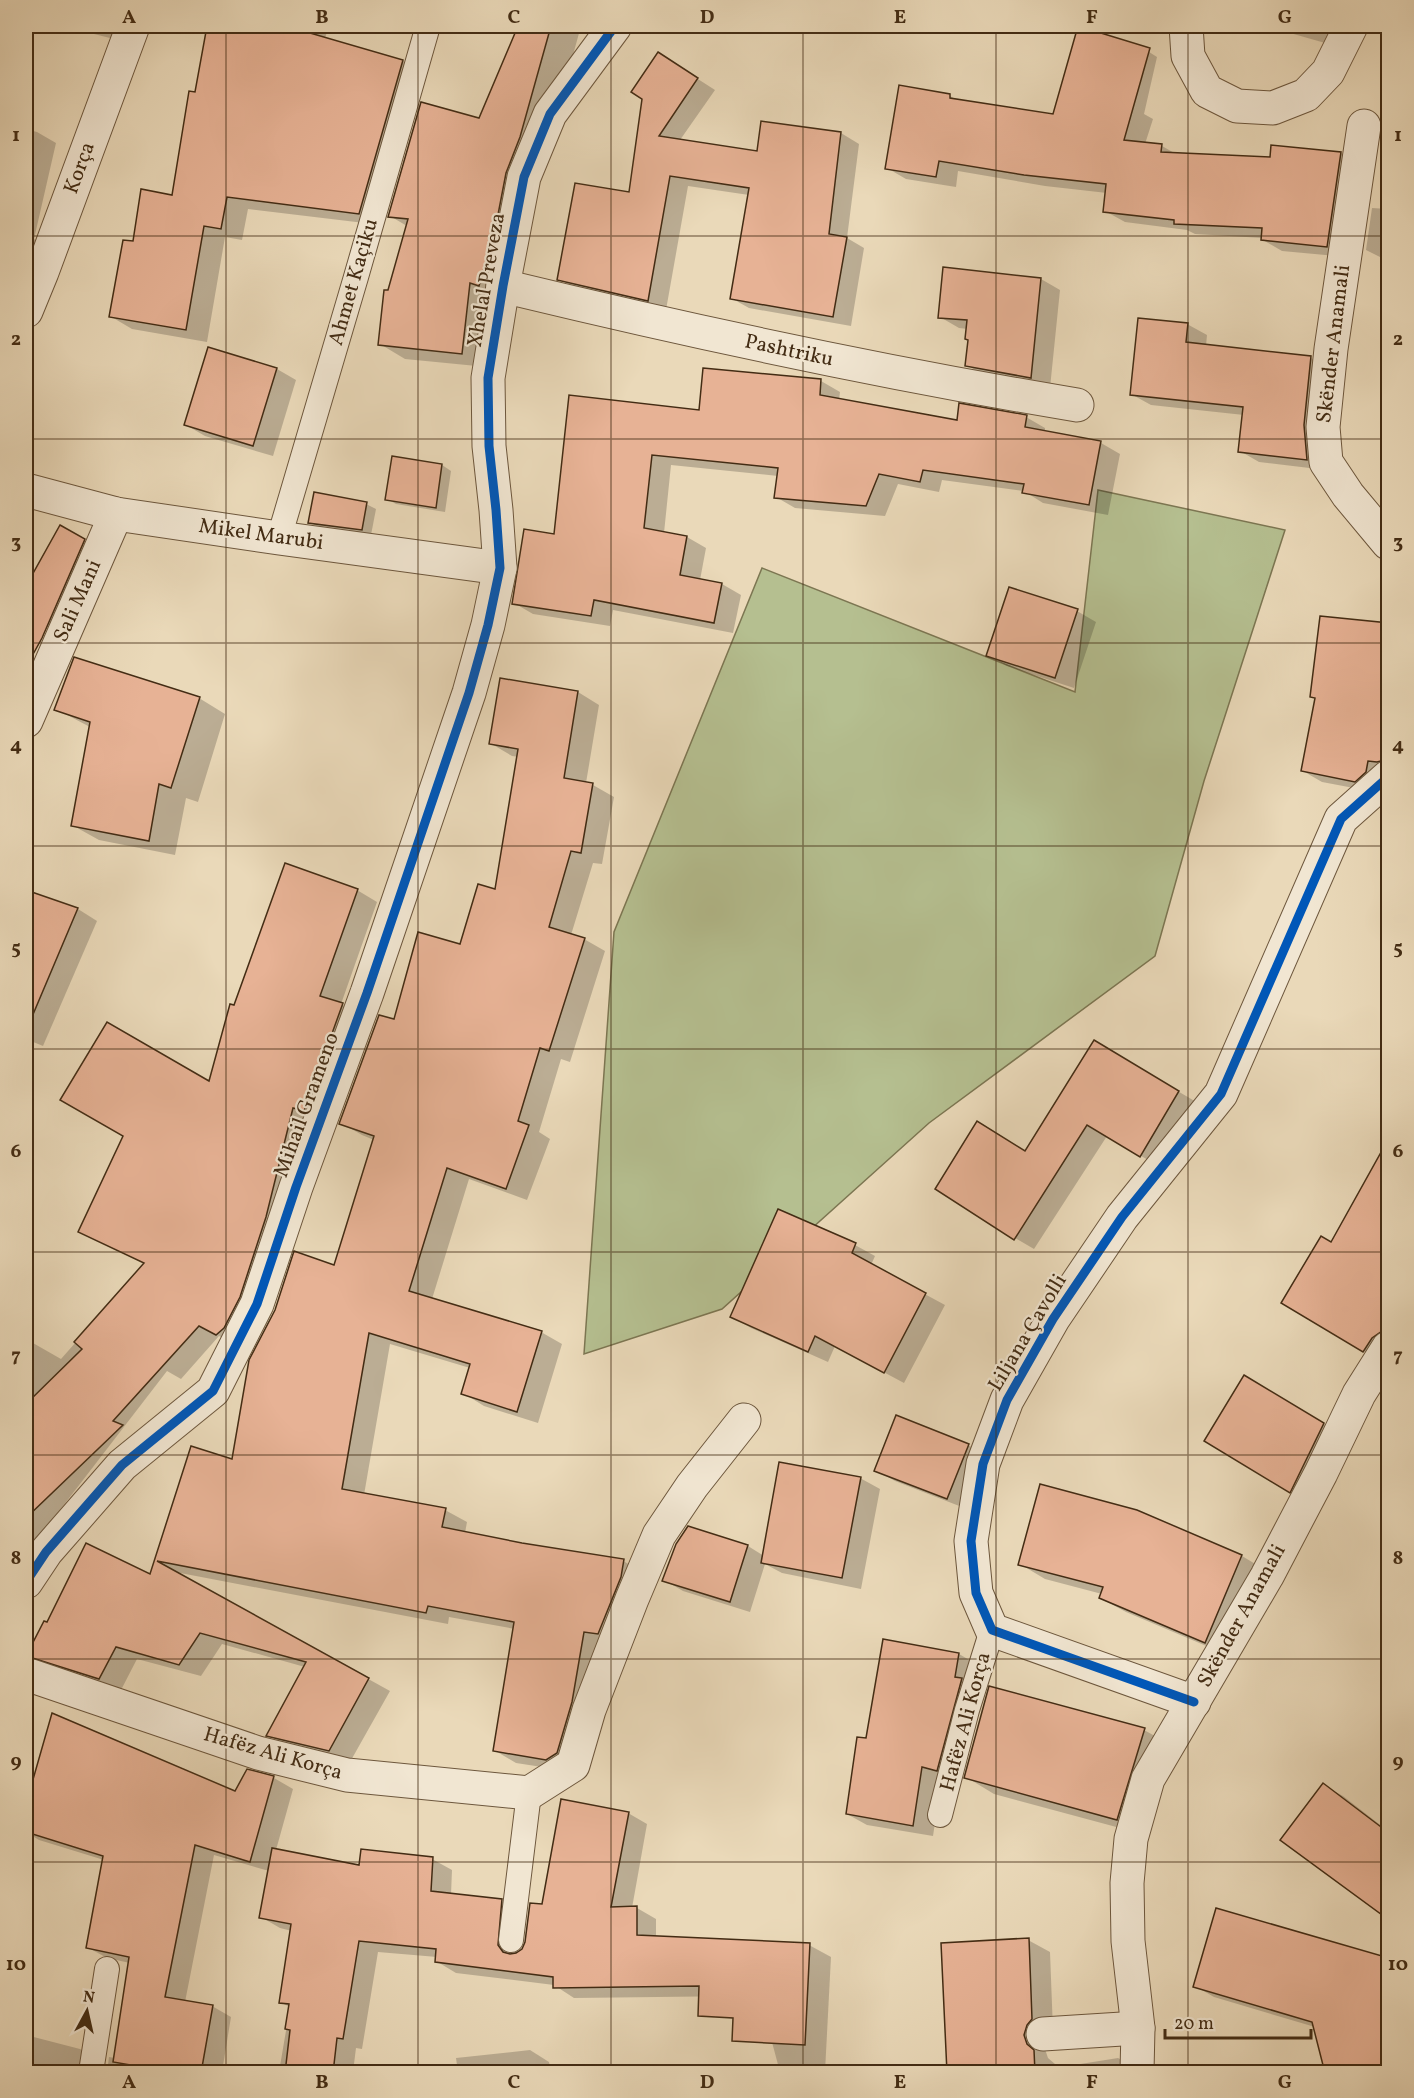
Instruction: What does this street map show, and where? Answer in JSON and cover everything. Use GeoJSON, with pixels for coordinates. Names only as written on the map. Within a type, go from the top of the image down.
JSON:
{"type":"FeatureCollection","features":[{"type":"Feature","properties":{"kind":"street","name":"Korça"},"geometry":{"type":"LineString","coordinates":[[26,311],[133,26]]}},
{"type":"Feature","properties":{"kind":"street","name":"Xhelal Preveza"},"geometry":{"type":"LineString","coordinates":[[500,568],[489,446],[488,378],[524,177],[550,114],[615,26]]}},
{"type":"Feature","properties":{"kind":"street"},"geometry":{"type":"LineString","coordinates":[[1186,26],[1188,56],[1207,91],[1237,106],[1273,108],[1306,95],[1328,72],[1351,26]]}},
{"type":"Feature","properties":{"kind":"street","name":"Skënder Anamali"},"geometry":{"type":"LineString","coordinates":[[1364,126],[1331,349],[1323,427],[1326,462],[1348,495],[1389,543]]}},
{"type":"Feature","properties":{"kind":"street","name":"Pashtriku"},"geometry":{"type":"LineString","coordinates":[[503,286],[663,324],[846,363],[1077,405]]}},
{"type":"Feature","properties":{"kind":"street","name":"Mikel Marubi"},"geometry":{"type":"LineString","coordinates":[[26,490],[116,514],[500,568]]}},
{"type":"Feature","properties":{"kind":"street","name":"Sali Mani"},"geometry":{"type":"LineString","coordinates":[[26,722],[116,514]]}},
{"type":"Feature","properties":{"kind":"street","name":"Mihail Grameno"},"geometry":{"type":"LineString","coordinates":[[26,1582],[46,1552],[122,1465],[213,1391],[257,1304],[296,1187],[367,993],[469,693],[488,626],[500,568]]}},
{"type":"Feature","properties":{"kind":"street","name":"Liljana Çavolli"},"geometry":{"type":"LineString","coordinates":[[992,1630],[976,1593],[970,1541],[982,1464],[1007,1400],[1053,1319],[1122,1217],[1221,1094],[1341,819],[1389,777]]}},
{"type":"Feature","properties":{"kind":"street","name":"Skënder Anamali"},"geometry":{"type":"LineString","coordinates":[[1137,2073],[1138,2028],[1128,1941],[1127,1883],[1131,1839],[1148,1779],[1267,1576],[1359,1394],[1389,1348]]}},
{"type":"Feature","properties":{"kind":"street"},"geometry":{"type":"LineString","coordinates":[[529,1793],[573,1765],[589,1710],[659,1535],[692,1486],[744,1420]]}},
{"type":"Feature","properties":{"kind":"street"},"geometry":{"type":"LineString","coordinates":[[992,1630],[1194,1702]]}},
{"type":"Feature","properties":{"kind":"street","name":"Hafëz Ali Korça"},"geometry":{"type":"LineString","coordinates":[[26,1674],[258,1753],[347,1775],[529,1793]]}},
{"type":"Feature","properties":{"kind":"street"},"geometry":{"type":"LineString","coordinates":[[1043,2034],[1138,2028]]}},
{"type":"Feature","properties":{"kind":"lane","name":"Ahmet Kaçiku"},"geometry":{"type":"LineString","coordinates":[[279,538],[428,26]]}},
{"type":"Feature","properties":{"kind":"lane","name":"Hafëz Ali Korça"},"geometry":{"type":"LineString","coordinates":[[940,1815],[967,1710],[992,1630]]}},
{"type":"Feature","properties":{"kind":"lane"},"geometry":{"type":"LineString","coordinates":[[511,1940],[529,1793]]}},
{"type":"Feature","properties":{"kind":"lane"},"geometry":{"type":"LineString","coordinates":[[91,2073],[107,1969]]}},
{"type":"Feature","properties":{"kind":"green space"},"geometry":{"type":"Polygon","coordinates":[[[1098,490],[1285,530],[1204,781],[1155,956],[929,1123],[722,1309],[584,1354],[614,932],[762,568],[1075,692],[1098,490]]]}},
{"type":"Feature","properties":{"kind":"building"},"geometry":{"type":"Polygon","coordinates":[[[207,26],[286,26],[403,60],[359,214],[227,197],[221,229],[204,226],[186,330],[109,317],[123,240],[133,241],[141,189],[172,195],[189,91],[195,92],[207,26]]]}},
{"type":"Feature","properties":{"kind":"building"},"geometry":{"type":"Polygon","coordinates":[[[518,26],[551,26],[520,137],[506,173],[496,225],[479,286],[470,283],[462,354],[378,345],[384,290],[388,290],[408,219],[388,217],[421,102],[479,118],[518,26]]]}},
{"type":"Feature","properties":{"kind":"building"},"geometry":{"type":"Polygon","coordinates":[[[1078,26],[1150,48],[1124,140],[1162,144],[1161,152],[1270,157],[1271,145],[1341,152],[1327,247],[1261,240],[1262,228],[1174,224],[1174,220],[1103,212],[1106,184],[1024,175],[939,161],[936,177],[885,169],[899,85],[950,94],[950,98],[1053,114],[1078,26]]]}},
{"type":"Feature","properties":{"kind":"building"},"geometry":{"type":"Polygon","coordinates":[[[658,52],[698,78],[659,136],[757,151],[761,121],[841,132],[829,234],[847,237],[833,317],[730,299],[749,188],[670,176],[648,301],[557,280],[575,183],[629,192],[642,99],[631,92],[658,52]]]}},
{"type":"Feature","properties":{"kind":"building"},"geometry":{"type":"Polygon","coordinates":[[[943,267],[1041,278],[1031,378],[965,366],[968,340],[965,339],[967,320],[938,318],[943,267]]]}},
{"type":"Feature","properties":{"kind":"building"},"geometry":{"type":"Polygon","coordinates":[[[1138,318],[1188,323],[1186,342],[1311,356],[1304,425],[1307,460],[1238,452],[1243,407],[1130,395],[1138,318]]]}},
{"type":"Feature","properties":{"kind":"building"},"geometry":{"type":"Polygon","coordinates":[[[208,347],[277,368],[253,446],[184,425],[208,347]]]}},
{"type":"Feature","properties":{"kind":"building"},"geometry":{"type":"Polygon","coordinates":[[[703,368],[821,379],[820,395],[957,420],[959,403],[1027,415],[1025,427],[1101,441],[1089,505],[1022,493],[1024,484],[923,470],[920,482],[879,474],[866,506],[774,498],[778,468],[652,455],[644,528],[687,536],[680,575],[722,583],[714,623],[594,600],[591,616],[512,604],[524,529],[554,534],[569,395],[699,410],[703,368]]]}},
{"type":"Feature","properties":{"kind":"building"},"geometry":{"type":"Polygon","coordinates":[[[392,456],[442,464],[436,508],[385,500],[392,456]]]}},
{"type":"Feature","properties":{"kind":"building"},"geometry":{"type":"Polygon","coordinates":[[[314,492],[367,502],[362,530],[308,523],[314,492]]]}},
{"type":"Feature","properties":{"kind":"building"},"geometry":{"type":"Polygon","coordinates":[[[60,525],[85,539],[42,638],[26,667],[26,586],[60,525]]]}},
{"type":"Feature","properties":{"kind":"building"},"geometry":{"type":"Polygon","coordinates":[[[1009,587],[1078,609],[1055,678],[986,656],[1009,587]]]}},
{"type":"Feature","properties":{"kind":"building"},"geometry":{"type":"Polygon","coordinates":[[[1320,616],[1389,623],[1389,759],[1377,762],[1368,761],[1366,772],[1355,782],[1301,771],[1315,698],[1310,697],[1320,616]]]}},
{"type":"Feature","properties":{"kind":"building"},"geometry":{"type":"Polygon","coordinates":[[[74,657],[200,697],[171,788],[159,784],[149,841],[71,826],[90,722],[54,710],[74,657]]]}},
{"type":"Feature","properties":{"kind":"building"},"geometry":{"type":"Polygon","coordinates":[[[500,678],[578,691],[564,778],[593,783],[581,853],[571,851],[549,927],[585,938],[549,1051],[540,1048],[518,1121],[529,1125],[506,1189],[447,1168],[409,1291],[542,1331],[517,1412],[461,1394],[470,1364],[369,1333],[342,1489],[446,1508],[442,1527],[522,1543],[624,1559],[621,1577],[598,1634],[584,1632],[572,1702],[557,1753],[546,1760],[493,1751],[514,1622],[428,1606],[426,1613],[157,1561],[369,1678],[329,1751],[266,1736],[306,1662],[200,1633],[179,1665],[116,1647],[99,1679],[26,1656],[44,1621],[47,1622],[86,1543],[150,1574],[191,1446],[232,1459],[249,1360],[275,1310],[294,1251],[334,1265],[374,1136],[339,1124],[379,1015],[394,1019],[418,932],[460,944],[478,884],[495,889],[518,749],[489,744],[500,678]]]}},
{"type":"Feature","properties":{"kind":"building"},"geometry":{"type":"Polygon","coordinates":[[[285,863],[358,889],[320,996],[343,1003],[304,1111],[293,1108],[266,1217],[240,1297],[224,1328],[216,1335],[199,1326],[113,1421],[123,1425],[26,1518],[26,1404],[82,1349],[74,1342],[144,1263],[78,1232],[123,1136],[60,1100],[107,1022],[209,1081],[230,1004],[234,1005],[285,863]]]}},
{"type":"Feature","properties":{"kind":"building"},"geometry":{"type":"Polygon","coordinates":[[[26,890],[78,908],[26,1031],[26,890]]]}},
{"type":"Feature","properties":{"kind":"building"},"geometry":{"type":"Polygon","coordinates":[[[1094,1040],[1179,1091],[1140,1157],[1087,1125],[1014,1240],[935,1189],[977,1121],[1025,1151],[1094,1040]]]}},
{"type":"Feature","properties":{"kind":"building"},"geometry":{"type":"Polygon","coordinates":[[[1389,1138],[1389,1319],[1382,1331],[1372,1338],[1363,1352],[1281,1303],[1321,1236],[1331,1242],[1389,1138]]]}},
{"type":"Feature","properties":{"kind":"building"},"geometry":{"type":"Polygon","coordinates":[[[778,1209],[856,1243],[852,1253],[926,1293],[884,1373],[815,1336],[808,1352],[730,1317],[778,1209]]]}},
{"type":"Feature","properties":{"kind":"building"},"geometry":{"type":"Polygon","coordinates":[[[1244,1375],[1324,1423],[1290,1493],[1204,1441],[1244,1375]]]}},
{"type":"Feature","properties":{"kind":"building"},"geometry":{"type":"Polygon","coordinates":[[[896,1415],[969,1444],[947,1499],[874,1471],[896,1415]]]}},
{"type":"Feature","properties":{"kind":"building"},"geometry":{"type":"Polygon","coordinates":[[[779,1462],[861,1477],[842,1578],[761,1563],[779,1462]]]}},
{"type":"Feature","properties":{"kind":"building"},"geometry":{"type":"Polygon","coordinates":[[[1040,1484],[1137,1510],[1242,1555],[1205,1643],[1099,1598],[1103,1587],[1018,1565],[1040,1484]]]}},
{"type":"Feature","properties":{"kind":"building"},"geometry":{"type":"Polygon","coordinates":[[[688,1526],[748,1545],[730,1602],[662,1581],[676,1544],[688,1526]]]}},
{"type":"Feature","properties":{"kind":"building"},"geometry":{"type":"Polygon","coordinates":[[[883,1639],[959,1653],[955,1677],[962,1678],[937,1771],[922,1767],[913,1826],[846,1814],[857,1737],[866,1738],[883,1639]]]}},
{"type":"Feature","properties":{"kind":"building"},"geometry":{"type":"Polygon","coordinates":[[[989,1686],[1145,1728],[1117,1820],[964,1778],[989,1686]]]}},
{"type":"Feature","properties":{"kind":"building"},"geometry":{"type":"Polygon","coordinates":[[[52,1713],[235,1791],[247,1769],[274,1776],[250,1862],[195,1845],[165,1997],[213,2005],[201,2073],[177,2073],[113,2062],[129,1957],[86,1948],[103,1856],[26,1832],[26,1804],[52,1713]]]}},
{"type":"Feature","properties":{"kind":"building"},"geometry":{"type":"Polygon","coordinates":[[[1323,1783],[1389,1833],[1389,1920],[1280,1840],[1323,1783]]]}},
{"type":"Feature","properties":{"kind":"building"},"geometry":{"type":"Polygon","coordinates":[[[561,1799],[629,1812],[611,1907],[637,1906],[637,1935],[810,1943],[805,2045],[732,2041],[733,2018],[698,2016],[699,1986],[553,1988],[553,1977],[435,1962],[436,1949],[359,1941],[343,2039],[337,2038],[333,2073],[285,2073],[290,2030],[285,2029],[289,2004],[279,2003],[291,1924],[259,1918],[272,1848],[359,1865],[361,1849],[433,1857],[431,1891],[502,1899],[498,1945],[503,1952],[516,1953],[522,1949],[525,1942],[530,1903],[542,1904],[561,1799]]]}},
{"type":"Feature","properties":{"kind":"building"},"geometry":{"type":"Polygon","coordinates":[[[1216,1908],[1389,1958],[1389,2073],[1325,2073],[1312,2022],[1193,1987],[1216,1908]]]}},
{"type":"Feature","properties":{"kind":"building"},"geometry":{"type":"Polygon","coordinates":[[[1029,1938],[1032,2019],[1024,2035],[1027,2044],[1034,2050],[1035,2073],[947,2073],[941,1943],[1029,1938]]]}},
{"type":"Feature","properties":{"kind":"cycle path"},"geometry":{"type":"LineString","coordinates":[[26,1582],[46,1552],[122,1465],[213,1391],[257,1304],[296,1187],[367,993],[469,693],[488,625],[500,568],[489,446],[488,378],[524,177],[550,114],[615,26]]}},
{"type":"Feature","properties":{"kind":"cycle path"},"geometry":{"type":"LineString","coordinates":[[1194,1702],[992,1630],[976,1593],[971,1541],[983,1464],[1007,1400],[1053,1319],[1122,1217],[1221,1094],[1341,819],[1388,777]]}}]}
